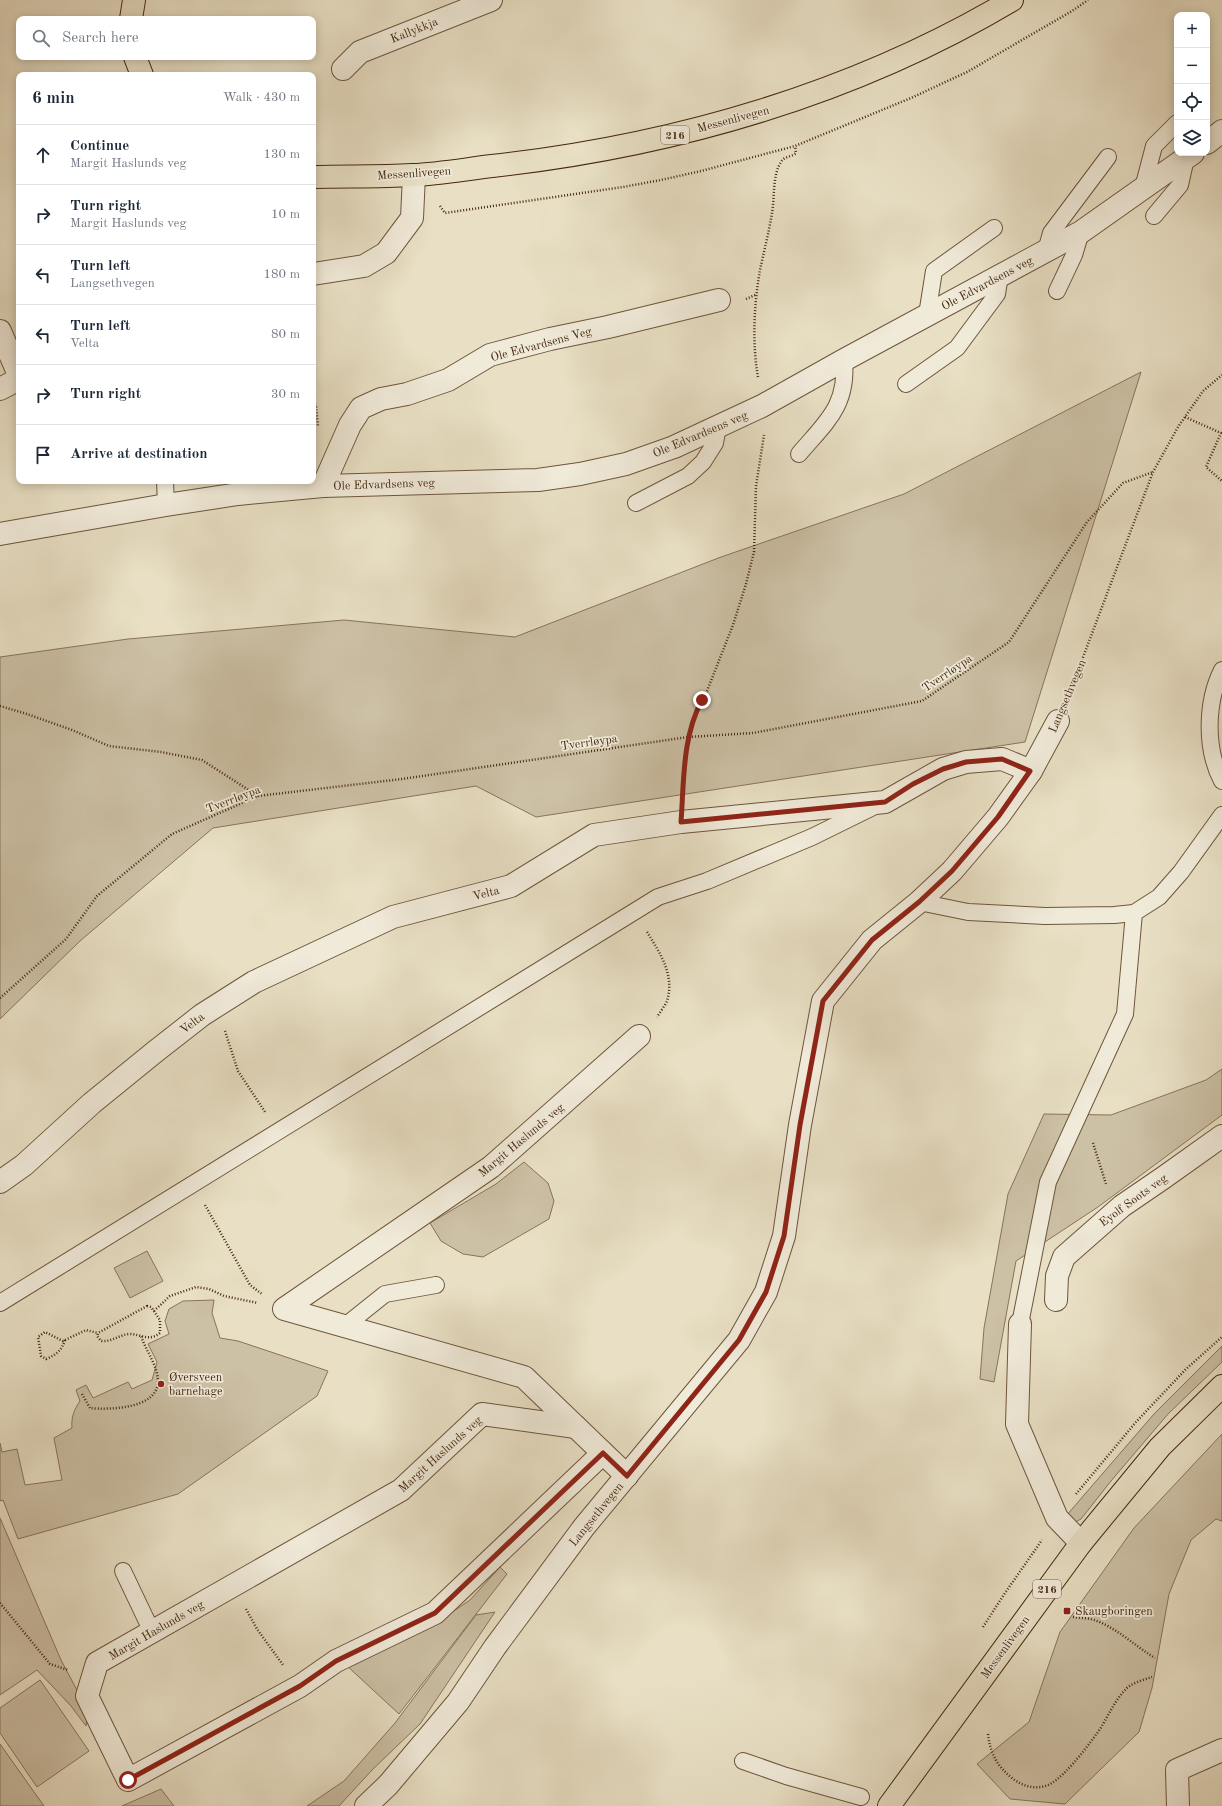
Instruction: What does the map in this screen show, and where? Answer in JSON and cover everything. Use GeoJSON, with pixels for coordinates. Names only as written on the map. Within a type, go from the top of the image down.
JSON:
{"type":"FeatureCollection","features":[{"type":"Feature","properties":{"kind":"main road"},"geometry":{"type":"LineString","coordinates":[[131,16],[134,0]]}},
{"type":"Feature","properties":{"kind":"main road","name":"Messenlivegen"},"geometry":{"type":"LineString","coordinates":[[316,177],[414,175],[538,161],[657,140],[767,110],[834,87],[934,43],[1012,0]]}},
{"type":"Feature","properties":{"kind":"main road"},"geometry":{"type":"LineString","coordinates":[[136,60],[141,72]]}},
{"type":"Feature","properties":{"kind":"main road","name":"Messenlivegen"},"geometry":{"type":"LineString","coordinates":[[889,1806],[1080,1544],[1160,1447],[1222,1386]]}},
{"type":"Feature","properties":{"kind":"street","name":"Kallykkja"},"geometry":{"type":"LineString","coordinates":[[343,69],[360,52],[491,0]]}},
{"type":"Feature","properties":{"kind":"street"},"geometry":{"type":"LineString","coordinates":[[1210,141],[1222,132]]}},
{"type":"Feature","properties":{"kind":"street","name":"Ole Edvardsens veg"},"geometry":{"type":"LineString","coordinates":[[0,534],[166,504],[238,494],[323,486],[538,480],[580,474],[626,464],[674,447],[762,406],[1081,232],[1188,156]]}},
{"type":"Feature","properties":{"kind":"street"},"geometry":{"type":"LineString","coordinates":[[316,274],[364,266],[386,253],[412,218],[414,175]]}},
{"type":"Feature","properties":{"kind":"street","name":"Ole Edvardsens Veg"},"geometry":{"type":"LineString","coordinates":[[323,486],[350,425],[361,408],[381,399],[407,394],[448,380],[490,355],[550,339],[608,327],[719,300]]}},
{"type":"Feature","properties":{"kind":"street"},"geometry":{"type":"LineString","coordinates":[[0,331],[16,368]]}},
{"type":"Feature","properties":{"kind":"street"},"geometry":{"type":"LineString","coordinates":[[0,389],[16,381]]}},
{"type":"Feature","properties":{"kind":"street","name":"Langsethvegen"},"geometry":{"type":"LineString","coordinates":[[366,1806],[388,1785],[458,1702],[495,1647],[580,1532],[739,1340],[766,1292],[784,1236],[800,1125],[823,1001],[872,940],[919,902],[952,871],[998,817],[1030,771],[1058,721]]}},
{"type":"Feature","properties":{"kind":"street","name":"Velta"},"geometry":{"type":"LineString","coordinates":[[0,1182],[24,1165],[92,1103],[156,1051],[202,1015],[254,982],[393,917],[511,886],[594,835],[681,822],[885,802],[913,784],[943,769],[966,762],[1002,759],[1030,771]]}},
{"type":"Feature","properties":{"kind":"street","name":"Margit Haslunds veg"},"geometry":{"type":"LineString","coordinates":[[284,1309],[491,1167],[639,1036]]}},
{"type":"Feature","properties":{"kind":"street","name":"Eyolf Soots veg"},"geometry":{"type":"LineString","coordinates":[[1056,1300],[1057,1276],[1064,1257],[1122,1206],[1222,1136]]}},
{"type":"Feature","properties":{"kind":"street"},"geometry":{"type":"LineString","coordinates":[[284,1309],[524,1377],[627,1476]]}},
{"type":"Feature","properties":{"kind":"street"},"geometry":{"type":"LineString","coordinates":[[1020,1324],[1017,1424],[1057,1518],[1080,1544]]}},
{"type":"Feature","properties":{"kind":"street","name":"Margit Haslunds veg"},"geometry":{"type":"LineString","coordinates":[[576,1427],[482,1414],[401,1490],[98,1663],[87,1696],[128,1780],[300,1686],[336,1661],[435,1613],[603,1453]]}},
{"type":"Feature","properties":{"kind":"street"},"geometry":{"type":"LineString","coordinates":[[1178,1806],[1177,1770],[1222,1750]]}},
{"type":"Feature","properties":{"kind":"lane"},"geometry":{"type":"LineString","coordinates":[[1143,188],[1154,146],[1174,126]]}},
{"type":"Feature","properties":{"kind":"lane"},"geometry":{"type":"LineString","coordinates":[[1154,216],[1180,185],[1189,156]]}},
{"type":"Feature","properties":{"kind":"lane"},"geometry":{"type":"LineString","coordinates":[[1046,251],[1051,233],[1108,157]]}},
{"type":"Feature","properties":{"kind":"lane"},"geometry":{"type":"LineString","coordinates":[[927,315],[934,271],[994,228]]}},
{"type":"Feature","properties":{"kind":"lane"},"geometry":{"type":"LineString","coordinates":[[1057,291],[1074,255],[1081,232]]}},
{"type":"Feature","properties":{"kind":"lane"},"geometry":{"type":"LineString","coordinates":[[906,384],[957,348],[997,294],[1000,275]]}},
{"type":"Feature","properties":{"kind":"lane"},"geometry":{"type":"LineString","coordinates":[[799,454],[831,417],[843,391],[845,378],[844,360]]}},
{"type":"Feature","properties":{"kind":"lane"},"geometry":{"type":"LineString","coordinates":[[636,503],[688,476],[703,462],[715,443],[718,426]]}},
{"type":"Feature","properties":{"kind":"lane"},"geometry":{"type":"LineString","coordinates":[[165,484],[166,504]]}},
{"type":"Feature","properties":{"kind":"lane"},"geometry":{"type":"LineString","coordinates":[[1222,670],[1211,708],[1210,736],[1213,755],[1222,781]]}},
{"type":"Feature","properties":{"kind":"lane"},"geometry":{"type":"LineString","coordinates":[[0,1303],[658,897],[707,881],[812,838],[885,802]]}},
{"type":"Feature","properties":{"kind":"lane"},"geometry":{"type":"LineString","coordinates":[[919,902],[968,912],[1038,916],[1114,915],[1134,913],[1160,897],[1177,877],[1222,815]]}},
{"type":"Feature","properties":{"kind":"lane"},"geometry":{"type":"LineString","coordinates":[[1020,1324],[1048,1182],[1125,1014],[1134,913]]}},
{"type":"Feature","properties":{"kind":"lane"},"geometry":{"type":"LineString","coordinates":[[345,1326],[385,1294],[436,1285]]}},
{"type":"Feature","properties":{"kind":"lane"},"geometry":{"type":"LineString","coordinates":[[123,1571],[152,1632]]}},
{"type":"Feature","properties":{"kind":"lane"},"geometry":{"type":"LineString","coordinates":[[742,1761],[786,1776],[861,1797]]}},
{"type":"Feature","properties":{"kind":"path"},"geometry":{"type":"LineString","coordinates":[[681,822],[688,737],[697,710],[707,691],[733,625],[754,552],[756,486],[764,444],[765,420],[762,406],[762,392],[756,363],[757,294],[760,271],[772,213],[777,172],[783,159],[796,153],[795,146]]}},
{"type":"Feature","properties":{"kind":"path","name":"Langsethvegen"},"geometry":{"type":"LineString","coordinates":[[1058,721],[1153,472],[1185,417],[1203,391],[1222,375]]}},
{"type":"Feature","properties":{"kind":"path"},"geometry":{"type":"LineString","coordinates":[[1185,417],[1221,433],[1206,467],[1222,481]]}},
{"type":"Feature","properties":{"kind":"path","name":"Tverrløypa"},"geometry":{"type":"LineString","coordinates":[[0,998],[66,939],[97,896],[172,834],[258,796],[402,779],[688,737],[753,733],[922,701],[1009,642],[1087,522],[1123,483],[1153,472]]}},
{"type":"Feature","properties":{"kind":"path"},"geometry":{"type":"LineString","coordinates":[[0,706],[72,730],[109,746],[161,752],[202,760],[258,796]]}},
{"type":"Feature","properties":{"kind":"path"},"geometry":{"type":"LineString","coordinates":[[633,912],[663,957],[668,975],[669,988],[667,1001],[655,1021]]}},
{"type":"Feature","properties":{"kind":"path"},"geometry":{"type":"LineString","coordinates":[[217,1006],[238,1071],[269,1119],[276,1133]]}},
{"type":"Feature","properties":{"kind":"path"},"geometry":{"type":"LineString","coordinates":[[1093,1142],[1106,1184],[1122,1206]]}},
{"type":"Feature","properties":{"kind":"path"},"geometry":{"type":"LineString","coordinates":[[193,1184],[250,1285],[284,1309]]}},
{"type":"Feature","properties":{"kind":"path"},"geometry":{"type":"LineString","coordinates":[[154,1311],[170,1296],[196,1287],[209,1289],[224,1296],[284,1309]]}},
{"type":"Feature","properties":{"kind":"path"},"geometry":{"type":"LineString","coordinates":[[147,1306],[151,1306],[160,1320],[160,1333],[155,1337],[150,1338],[131,1334],[122,1335],[109,1342],[101,1342],[97,1336],[98,1333],[147,1306]]}},
{"type":"Feature","properties":{"kind":"path"},"geometry":{"type":"LineString","coordinates":[[65,1340],[61,1350],[52,1356],[46,1359],[41,1356],[38,1337],[45,1332],[65,1340],[86,1330],[92,1330],[98,1333]]}},
{"type":"Feature","properties":{"kind":"path"},"geometry":{"type":"LineString","coordinates":[[82,1394],[90,1408],[98,1409],[132,1406],[146,1401],[155,1394],[158,1382],[155,1369],[140,1336]]}},
{"type":"Feature","properties":{"kind":"path"},"geometry":{"type":"LineString","coordinates":[[1057,1518],[1136,1422],[1186,1369],[1222,1337]]}},
{"type":"Feature","properties":{"kind":"path"},"geometry":{"type":"LineString","coordinates":[[0,1603],[50,1664],[92,1679]]}},
{"type":"Feature","properties":{"kind":"path"},"geometry":{"type":"LineString","coordinates":[[248,1612],[257,1628],[300,1686]]}},
{"type":"Feature","properties":{"kind":"path"},"geometry":{"type":"LineString","coordinates":[[1073,1617],[1097,1621],[1120,1634],[1155,1658]]}},
{"type":"Feature","properties":{"kind":"path"},"geometry":{"type":"LineString","coordinates":[[988,1734],[989,1747],[992,1755],[1008,1774],[1027,1787],[1046,1786],[1052,1783],[1078,1759],[1096,1736],[1115,1703],[1126,1689],[1152,1677]]}},
{"type":"Feature","properties":{"kind":"shaded area"},"geometry":{"type":"Polygon","coordinates":[[[1141,372],[1025,742],[536,817],[476,786],[213,828],[80,941],[0,1019],[0,657],[128,639],[344,620],[515,637],[721,557],[904,494],[1141,372]]]}},
{"type":"Feature","properties":{"kind":"shaded area"},"geometry":{"type":"Polygon","coordinates":[[[1222,1069],[1222,1115],[1098,1207],[1016,1261],[994,1382],[980,1379],[984,1328],[1008,1194],[1044,1114],[1111,1115],[1206,1080],[1222,1069]]]}},
{"type":"Feature","properties":{"kind":"shaded area"},"geometry":{"type":"Polygon","coordinates":[[[524,1162],[548,1183],[554,1201],[549,1219],[483,1257],[463,1254],[441,1241],[430,1223],[496,1184],[524,1162]]]}},
{"type":"Feature","properties":{"kind":"shaded area"},"geometry":{"type":"Polygon","coordinates":[[[147,1251],[163,1281],[130,1298],[114,1268],[147,1251]]]}},
{"type":"Feature","properties":{"kind":"shaded area"},"geometry":{"type":"Polygon","coordinates":[[[214,1300],[212,1313],[220,1338],[238,1341],[328,1371],[317,1396],[178,1494],[18,1539],[3,1500],[0,1501],[0,1443],[2,1452],[17,1449],[25,1485],[62,1480],[54,1438],[72,1428],[73,1414],[80,1401],[76,1390],[86,1385],[93,1398],[128,1382],[132,1389],[152,1380],[157,1362],[148,1344],[169,1334],[165,1321],[169,1309],[183,1301],[214,1300]]]}},
{"type":"Feature","properties":{"kind":"shaded area"},"geometry":{"type":"Polygon","coordinates":[[[1222,1346],[1222,1362],[1168,1414],[1081,1519],[1066,1527],[1060,1523],[1154,1414],[1222,1346]]]}},
{"type":"Feature","properties":{"kind":"shaded area"},"geometry":{"type":"Polygon","coordinates":[[[1222,1434],[1222,1521],[1216,1519],[1191,1540],[1169,1594],[1152,1688],[1139,1732],[1065,1804],[1010,1799],[977,1764],[1029,1722],[1060,1632],[1134,1528],[1222,1434]]]}},
{"type":"Feature","properties":{"kind":"shaded area"},"geometry":{"type":"Polygon","coordinates":[[[0,1518],[61,1660],[88,1711],[86,1726],[71,1706],[37,1670],[0,1695],[0,1518]]]}},
{"type":"Feature","properties":{"kind":"shaded area"},"geometry":{"type":"Polygon","coordinates":[[[500,1567],[507,1574],[399,1714],[346,1665],[427,1629],[470,1600],[500,1567]]]}},
{"type":"Feature","properties":{"kind":"shaded area"},"geometry":{"type":"Polygon","coordinates":[[[495,1612],[420,1724],[373,1769],[339,1806],[307,1806],[344,1781],[395,1723],[476,1615],[495,1612]]]}},
{"type":"Feature","properties":{"kind":"shaded area"},"geometry":{"type":"Polygon","coordinates":[[[40,1680],[89,1751],[37,1787],[0,1733],[0,1708],[40,1680]]]}},
{"type":"Feature","properties":{"kind":"shaded area"},"geometry":{"type":"Polygon","coordinates":[[[0,1744],[44,1806],[0,1806],[0,1744]]]}},
{"type":"Feature","properties":{"kind":"shaded area"},"geometry":{"type":"Polygon","coordinates":[[[161,1789],[174,1806],[122,1806],[161,1789]]]}},
{"type":"Feature","properties":{"kind":"place","name":"Øversveen barnehage"},"geometry":{"type":"Point","coordinates":[161,1384]}},
{"type":"Feature","properties":{"kind":"place","name":"Skaugboringen"},"geometry":{"type":"Point","coordinates":[1067,1611]}},
{"type":"Feature","properties":{"kind":"route"},"geometry":{"type":"LineString","coordinates":[[128,1780],[300,1686],[336,1661],[435,1613],[603,1453],[627,1476],[739,1340],[766,1292],[784,1236],[800,1125],[823,1001],[872,940],[919,902],[952,871],[998,817],[1030,771],[1002,759],[966,762],[943,769],[913,784],[885,802],[818,807],[762,815],[681,822],[688,737],[702,700]]}}]}
